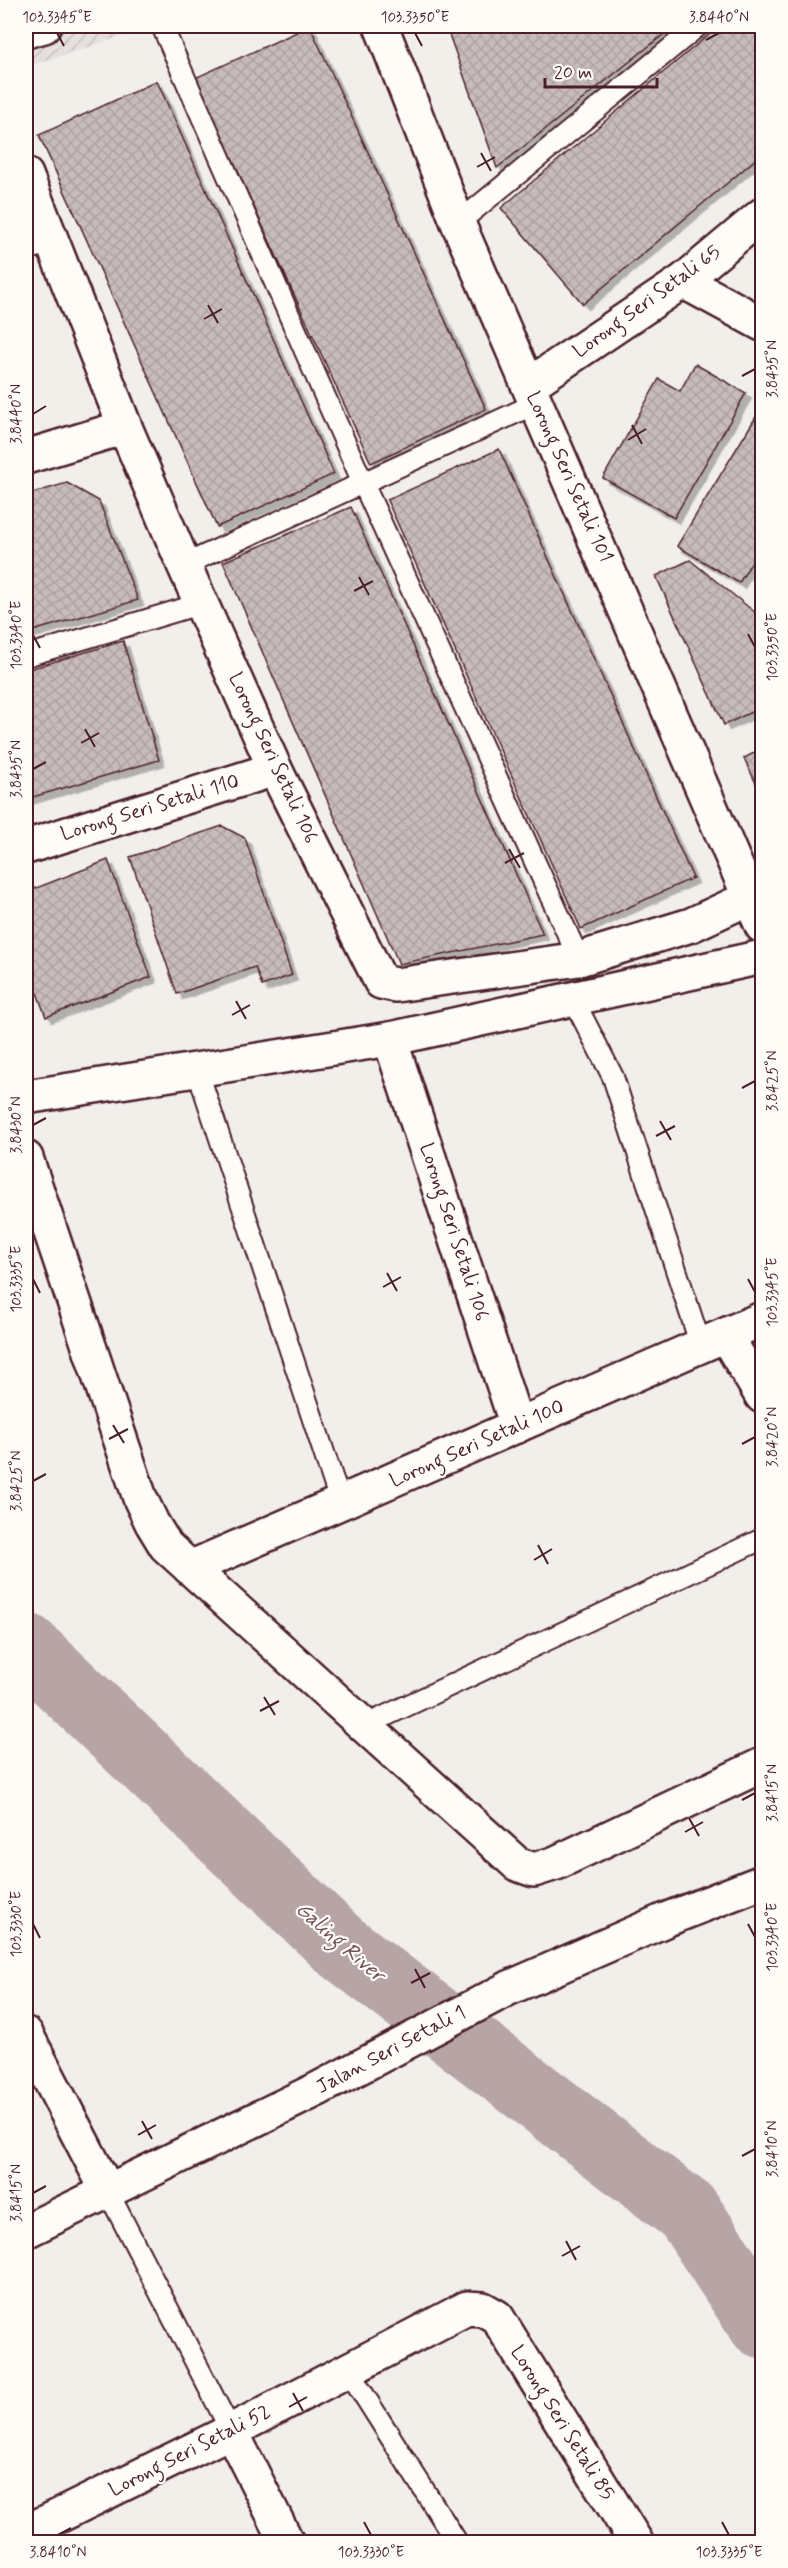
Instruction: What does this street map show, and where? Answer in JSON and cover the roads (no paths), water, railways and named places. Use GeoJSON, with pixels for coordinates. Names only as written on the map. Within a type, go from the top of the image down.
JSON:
{"type":"FeatureCollection","features":[{"type":"Feature","properties":{"kind":"street","name":"Lorong Seri Setali 101"},"geometry":{"type":"LineString","coordinates":[[391,31],[459,223],[757,912]]}},
{"type":"Feature","properties":{"kind":"street","name":"Lorong Seri Setali 106"},"geometry":{"type":"LineString","coordinates":[[26,175],[39,246],[125,427],[275,769],[381,982],[396,985],[579,959],[691,925],[757,912]]}},
{"type":"Feature","properties":{"kind":"street","name":"Lorong Seri Setali 65"},"geometry":{"type":"LineString","coordinates":[[533,394],[683,281],[762,215]]}},
{"type":"Feature","properties":{"kind":"street"},"geometry":{"type":"LineString","coordinates":[[683,281],[762,324]]}},
{"type":"Feature","properties":{"kind":"street"},"geometry":{"type":"LineString","coordinates":[[26,457],[125,427]]}},
{"type":"Feature","properties":{"kind":"street","name":"Lorong Seri Setali 110"},"geometry":{"type":"LineString","coordinates":[[26,847],[275,769]]}},
{"type":"Feature","properties":{"kind":"street"},"geometry":{"type":"LineString","coordinates":[[26,1097],[390,1039],[762,957]]}},
{"type":"Feature","properties":{"kind":"street","name":"Lorong Seri Setali 106"},"geometry":{"type":"LineString","coordinates":[[390,1039],[517,1426]]}},
{"type":"Feature","properties":{"kind":"street"},"geometry":{"type":"LineString","coordinates":[[26,1158],[140,1498],[166,1545],[517,1864],[534,1870],[556,1863],[762,1765]]}},
{"type":"Feature","properties":{"kind":"street","name":"Lorong Seri Setali 100"},"geometry":{"type":"LineString","coordinates":[[190,1568],[762,1319]]}},
{"type":"Feature","properties":{"kind":"street"},"geometry":{"type":"LineString","coordinates":[[713,1341],[762,1396]]}},
{"type":"Feature","properties":{"kind":"street","name":"Jalan Seri Setali 1"},"geometry":{"type":"LineString","coordinates":[[26,2231],[318,2090],[509,1988],[665,1920],[762,1882]]}},
{"type":"Feature","properties":{"kind":"street"},"geometry":{"type":"LineString","coordinates":[[26,2034],[107,2190]]}},
{"type":"Feature","properties":{"kind":"street","name":"Lorong Seri Setali 52"},"geometry":{"type":"LineString","coordinates":[[26,2532],[231,2431],[467,2308],[483,2309]]}},
{"type":"Feature","properties":{"kind":"street","name":"Lorong Seri Setali 85"},"geometry":{"type":"LineString","coordinates":[[483,2309],[496,2317],[636,2542]]}},
{"type":"Feature","properties":{"kind":"street"},"geometry":{"type":"LineString","coordinates":[[231,2431],[287,2542]]}},
{"type":"Feature","properties":{"kind":"lane"},"geometry":{"type":"LineString","coordinates":[[162,26],[363,483],[579,959]]}},
{"type":"Feature","properties":{"kind":"lane"},"geometry":{"type":"LineString","coordinates":[[459,223],[698,26]]}},
{"type":"Feature","properties":{"kind":"lane"},"geometry":{"type":"LineString","coordinates":[[184,564],[363,483],[533,394]]}},
{"type":"Feature","properties":{"kind":"lane"},"geometry":{"type":"LineString","coordinates":[[26,656],[203,603]]}},
{"type":"Feature","properties":{"kind":"lane"},"geometry":{"type":"LineString","coordinates":[[573,999],[613,1077],[713,1341]]}},
{"type":"Feature","properties":{"kind":"lane"},"geometry":{"type":"LineString","coordinates":[[197,1069],[341,1504]]}},
{"type":"Feature","properties":{"kind":"lane"},"geometry":{"type":"LineString","coordinates":[[366,1725],[762,1539]]}},
{"type":"Feature","properties":{"kind":"lane"},"geometry":{"type":"LineString","coordinates":[[107,2190],[231,2431]]}},
{"type":"Feature","properties":{"kind":"lane"},"geometry":{"type":"LineString","coordinates":[[348,2370],[457,2542]]}},
{"type":"Feature","properties":{"kind":"waterway","name":"Galing River"},"geometry":{"type":"LineString","coordinates":[[26,1647],[339,1945],[688,2212],[762,2324]]}}]}
